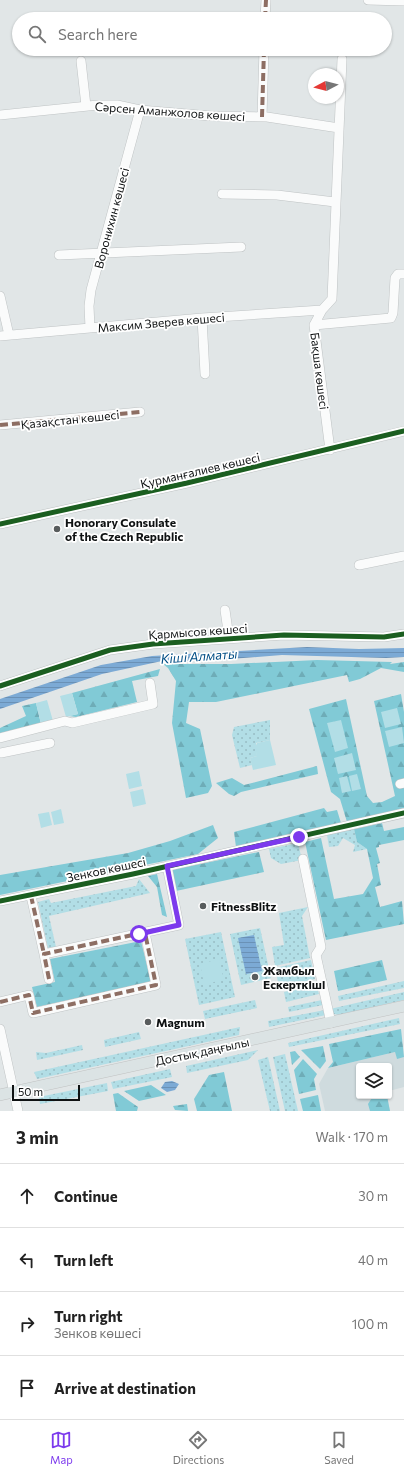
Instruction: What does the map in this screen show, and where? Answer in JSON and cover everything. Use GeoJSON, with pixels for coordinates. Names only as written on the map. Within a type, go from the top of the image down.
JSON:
{"type":"FeatureCollection","features":[{"type":"Feature","properties":{"kind":"main road","name":"Достық даңғылы"},"geometry":{"type":"LineString","coordinates":[[0,1096],[404,1006]]}},
{"type":"Feature","properties":{"kind":"street"},"geometry":{"type":"LineString","coordinates":[[265,12],[266,0]]}},
{"type":"Feature","properties":{"kind":"street"},"geometry":{"type":"LineString","coordinates":[[368,0],[404,1]]}},
{"type":"Feature","properties":{"kind":"street"},"geometry":{"type":"LineString","coordinates":[[262,116],[264,56]]}},
{"type":"Feature","properties":{"kind":"street","name":"Бақша көшесі"},"geometry":{"type":"LineString","coordinates":[[330,450],[314,325],[322,310],[332,299],[342,59]]}},
{"type":"Feature","properties":{"kind":"street"},"geometry":{"type":"LineString","coordinates":[[80,61],[86,106]]}},
{"type":"Feature","properties":{"kind":"street","name":"Сәрсен Аманжолов көшесі"},"geometry":{"type":"LineString","coordinates":[[0,115],[86,106],[117,105],[140,110],[211,116],[262,116],[302,121],[339,128]]}},
{"type":"Feature","properties":{"kind":"street","name":"Воронихин көшесі"},"geometry":{"type":"LineString","coordinates":[[90,328],[89,306],[91,290],[140,110]]}},
{"type":"Feature","properties":{"kind":"street"},"geometry":{"type":"LineString","coordinates":[[222,194],[277,195],[335,202]]}},
{"type":"Feature","properties":{"kind":"street"},"geometry":{"type":"LineString","coordinates":[[59,255],[241,247]]}},
{"type":"Feature","properties":{"kind":"street"},"geometry":{"type":"LineString","coordinates":[[314,325],[391,318],[393,313],[395,278],[398,274],[404,274]]}},
{"type":"Feature","properties":{"kind":"street"},"geometry":{"type":"LineString","coordinates":[[0,296],[4,335]]}},
{"type":"Feature","properties":{"kind":"street","name":"Максим Зверев көшесі"},"geometry":{"type":"LineString","coordinates":[[4,335],[202,318],[322,310]]}},
{"type":"Feature","properties":{"kind":"street"},"geometry":{"type":"LineString","coordinates":[[202,318],[205,374]]}},
{"type":"Feature","properties":{"kind":"street","name":"Қазақстан көшесі"},"geometry":{"type":"LineString","coordinates":[[0,425],[140,412]]}},
{"type":"Feature","properties":{"kind":"street","name":"Қурманғалиев көшесі"},"geometry":{"type":"LineString","coordinates":[[0,524],[179,485],[330,450],[404,431]]}},
{"type":"Feature","properties":{"kind":"street"},"geometry":{"type":"LineString","coordinates":[[359,564],[404,556]]}},
{"type":"Feature","properties":{"kind":"street"},"geometry":{"type":"LineString","coordinates":[[226,610],[229,638]]}},
{"type":"Feature","properties":{"kind":"street","name":"Қармысов көшесі"},"geometry":{"type":"LineString","coordinates":[[0,686],[110,650],[153,644],[284,635],[384,637],[404,634]]}},
{"type":"Feature","properties":{"kind":"street"},"geometry":{"type":"LineString","coordinates":[[0,738],[65,721],[72,723],[154,704],[150,683]]}},
{"type":"Feature","properties":{"kind":"street"},"geometry":{"type":"LineString","coordinates":[[1,752],[50,743]]}},
{"type":"Feature","properties":{"kind":"street","name":"Зенков көшесі"},"geometry":{"type":"LineString","coordinates":[[0,901],[31,896],[404,813]]}},
{"type":"Feature","properties":{"kind":"street"},"geometry":{"type":"LineString","coordinates":[[303,859],[321,947],[316,955],[331,1023]]}},
{"type":"Feature","properties":{"kind":"street"},"geometry":{"type":"LineString","coordinates":[[44,954],[179,925],[167,866]]}},
{"type":"Feature","properties":{"kind":"street"},"geometry":{"type":"LineString","coordinates":[[31,896],[49,979]]}},
{"type":"Feature","properties":{"kind":"street"},"geometry":{"type":"LineString","coordinates":[[0,1002],[29,995],[34,1013],[156,984],[144,933]]}},
{"type":"Feature","properties":{"kind":"street"},"geometry":{"type":"LineString","coordinates":[[0,1029],[18,1111]]}},
{"type":"Feature","properties":{"kind":"shaded area"},"geometry":{"type":"Polygon","coordinates":[[[72,693],[78,714],[66,717],[60,696],[72,693]]]}},
{"type":"Feature","properties":{"kind":"shaded area"},"geometry":{"type":"Polygon","coordinates":[[[47,700],[53,721],[41,724],[36,703],[47,700]]]}},
{"type":"Feature","properties":{"kind":"shaded area"},"geometry":{"type":"Polygon","coordinates":[[[397,708],[401,724],[385,728],[381,712],[397,708]]]}},
{"type":"Feature","properties":{"kind":"shaded area"},"geometry":{"type":"Polygon","coordinates":[[[270,720],[270,740],[256,743],[257,756],[250,758],[252,765],[240,768],[232,735],[234,727],[270,720]]]}},
{"type":"Feature","properties":{"kind":"shaded area"},"geometry":{"type":"Polygon","coordinates":[[[341,720],[348,748],[335,752],[327,723],[341,720]]]}},
{"type":"Feature","properties":{"kind":"shaded area"},"geometry":{"type":"Polygon","coordinates":[[[402,727],[404,743],[389,747],[385,731],[402,727]]]}},
{"type":"Feature","properties":{"kind":"shaded area"},"geometry":{"type":"Polygon","coordinates":[[[270,740],[276,765],[253,770],[250,758],[257,756],[255,748],[257,743],[270,740]]]}},
{"type":"Feature","properties":{"kind":"shaded area"},"geometry":{"type":"Polygon","coordinates":[[[352,753],[356,770],[338,774],[334,758],[352,753]]]}},
{"type":"Feature","properties":{"kind":"shaded area"},"geometry":{"type":"Polygon","coordinates":[[[139,771],[142,786],[129,789],[126,774],[139,771]]]}},
{"type":"Feature","properties":{"kind":"shaded area"},"geometry":{"type":"Polygon","coordinates":[[[357,774],[361,789],[352,791],[349,776],[357,774]]]}},
{"type":"Feature","properties":{"kind":"shaded area"},"geometry":{"type":"Polygon","coordinates":[[[347,776],[351,791],[342,793],[339,778],[347,776]]]}},
{"type":"Feature","properties":{"kind":"shaded area"},"geometry":{"type":"Polygon","coordinates":[[[143,789],[146,804],[133,807],[130,792],[143,789]]]}},
{"type":"Feature","properties":{"kind":"shaded area"},"geometry":{"type":"Polygon","coordinates":[[[61,809],[64,823],[54,825],[51,812],[61,809]]]}},
{"type":"Feature","properties":{"kind":"shaded area"},"geometry":{"type":"Polygon","coordinates":[[[49,812],[52,825],[41,828],[38,814],[49,812]]]}},
{"type":"Feature","properties":{"kind":"shaded area"},"geometry":{"type":"Polygon","coordinates":[[[354,829],[357,842],[367,849],[353,852],[355,845],[343,838],[338,846],[329,847],[327,835],[354,829]]]}},
{"type":"Feature","properties":{"kind":"shaded area"},"geometry":{"type":"Polygon","coordinates":[[[298,843],[302,860],[281,864],[271,858],[269,849],[298,843]]]}},
{"type":"Feature","properties":{"kind":"shaded area"},"geometry":{"type":"Polygon","coordinates":[[[139,879],[150,893],[49,916],[56,947],[48,948],[38,902],[49,899],[51,903],[136,886],[139,879]]]}},
{"type":"Feature","properties":{"kind":"shaded area"},"geometry":{"type":"Polygon","coordinates":[[[308,907],[302,916],[310,958],[275,966],[272,947],[284,945],[279,913],[308,907]]]}},
{"type":"Feature","properties":{"kind":"shaded area"},"geometry":{"type":"Polygon","coordinates":[[[260,928],[271,978],[241,985],[230,934],[260,928]]]}},
{"type":"Feature","properties":{"kind":"shaded area"},"geometry":{"type":"Polygon","coordinates":[[[221,932],[235,997],[199,1005],[185,939],[221,932]]]}},
{"type":"Feature","properties":{"kind":"shaded area"},"geometry":{"type":"Polygon","coordinates":[[[219,959],[224,980],[204,984],[200,964],[219,959]]]}},
{"type":"Feature","properties":{"kind":"shaded area"},"geometry":{"type":"Polygon","coordinates":[[[311,960],[315,979],[283,986],[278,982],[275,968],[311,960]]]}},
{"type":"Feature","properties":{"kind":"shaded area"},"geometry":{"type":"Polygon","coordinates":[[[404,981],[404,988],[339,1001],[338,996],[404,981]]]}},
{"type":"Feature","properties":{"kind":"shaded area"},"geometry":{"type":"Polygon","coordinates":[[[316,984],[319,994],[286,1002],[284,992],[316,984]]]}},
{"type":"Feature","properties":{"kind":"shaded area"},"geometry":{"type":"Polygon","coordinates":[[[404,992],[404,1000],[339,1015],[334,1014],[330,1009],[404,992]]]}},
{"type":"Feature","properties":{"kind":"shaded area"},"geometry":{"type":"Polygon","coordinates":[[[255,1000],[257,1008],[205,1019],[203,1011],[255,1000]]]}},
{"type":"Feature","properties":{"kind":"shaded area"},"geometry":{"type":"Polygon","coordinates":[[[322,1000],[323,1005],[289,1012],[288,1007],[322,1000]]]}},
{"type":"Feature","properties":{"kind":"shaded area"},"geometry":{"type":"Polygon","coordinates":[[[325,1010],[326,1015],[269,1027],[268,1021],[325,1010]]]}},
{"type":"Feature","properties":{"kind":"shaded area"},"geometry":{"type":"Polygon","coordinates":[[[399,1018],[400,1024],[289,1047],[288,1043],[399,1018]]]}},
{"type":"Feature","properties":{"kind":"shaded area"},"geometry":{"type":"Polygon","coordinates":[[[240,1027],[239,1035],[37,1079],[34,1072],[240,1027]]]}},
{"type":"Feature","properties":{"kind":"shaded area"},"geometry":{"type":"Polygon","coordinates":[[[139,1032],[141,1039],[105,1047],[104,1040],[139,1032]]]}},
{"type":"Feature","properties":{"kind":"shaded area"},"geometry":{"type":"Polygon","coordinates":[[[82,1045],[83,1050],[37,1060],[36,1052],[46,1053],[82,1045]]]}},
{"type":"Feature","properties":{"kind":"shaded area"},"geometry":{"type":"Polygon","coordinates":[[[258,1050],[248,1060],[187,1073],[186,1066],[258,1050]]]}},
{"type":"Feature","properties":{"kind":"shaded area"},"geometry":{"type":"Polygon","coordinates":[[[395,1052],[397,1058],[404,1057],[404,1087],[392,1090],[392,1063],[356,1063],[356,1099],[388,1099],[390,1111],[325,1111],[319,1084],[328,1068],[395,1052]]]}},
{"type":"Feature","properties":{"kind":"shaded area"},"geometry":{"type":"Polygon","coordinates":[[[285,1054],[298,1111],[285,1111],[273,1057],[285,1054]]]}},
{"type":"Feature","properties":{"kind":"shaded area"},"geometry":{"type":"Polygon","coordinates":[[[268,1057],[280,1111],[270,1111],[258,1060],[268,1057]]]}},
{"type":"Feature","properties":{"kind":"shaded area"},"geometry":{"type":"Polygon","coordinates":[[[170,1069],[172,1077],[113,1089],[111,1082],[170,1069]]]}},
{"type":"Feature","properties":{"kind":"shaded area"},"geometry":{"type":"Polygon","coordinates":[[[107,1083],[108,1091],[40,1104],[39,1097],[107,1083]]]}},
{"type":"Feature","properties":{"kind":"green space"},"geometry":{"type":"Polygon","coordinates":[[[317,660],[392,662],[390,664],[404,662],[404,672],[381,668],[360,679],[349,682],[347,675],[216,702],[189,702],[186,723],[200,729],[212,786],[208,793],[186,798],[172,723],[176,681],[168,668],[163,664],[231,664],[317,660]]]}},
{"type":"Feature","properties":{"kind":"green space"},"geometry":{"type":"Polygon","coordinates":[[[160,669],[158,676],[132,681],[137,702],[76,717],[69,716],[78,714],[72,693],[160,669]]]}},
{"type":"Feature","properties":{"kind":"green space"},"geometry":{"type":"Polygon","coordinates":[[[401,694],[404,712],[404,809],[347,822],[340,799],[331,792],[309,709],[346,699],[367,796],[373,803],[382,802],[395,796],[374,701],[401,694]]]}},
{"type":"Feature","properties":{"kind":"green space"},"geometry":{"type":"Polygon","coordinates":[[[36,703],[41,724],[0,734],[0,728],[26,716],[22,706],[36,703]]]}},
{"type":"Feature","properties":{"kind":"green space"},"geometry":{"type":"Polygon","coordinates":[[[317,766],[318,774],[241,792],[234,796],[229,794],[216,783],[232,778],[244,785],[317,766]]]}},
{"type":"Feature","properties":{"kind":"green space"},"geometry":{"type":"Polygon","coordinates":[[[324,808],[327,812],[337,810],[341,823],[236,847],[234,832],[324,808]]]}},
{"type":"Feature","properties":{"kind":"green space"},"geometry":{"type":"Polygon","coordinates":[[[382,823],[384,831],[404,827],[404,840],[379,845],[379,847],[376,848],[380,863],[377,864],[381,885],[375,887],[380,907],[402,901],[404,924],[326,940],[305,842],[321,838],[334,899],[363,894],[373,878],[367,849],[357,842],[354,829],[382,823]]]}},
{"type":"Feature","properties":{"kind":"green space"},"geometry":{"type":"Polygon","coordinates":[[[213,825],[218,838],[198,854],[0,895],[0,875],[128,853],[170,841],[213,825]]]}},
{"type":"Feature","properties":{"kind":"green space"},"geometry":{"type":"Polygon","coordinates":[[[259,852],[264,872],[176,891],[171,870],[259,852]]]}},
{"type":"Feature","properties":{"kind":"green space"},"geometry":{"type":"Polygon","coordinates":[[[157,874],[167,917],[162,915],[157,887],[148,876],[157,874]]]}},
{"type":"Feature","properties":{"kind":"green space"},"geometry":{"type":"Polygon","coordinates":[[[141,941],[151,982],[37,1007],[32,987],[55,982],[50,959],[141,941]]]}},
{"type":"Feature","properties":{"kind":"green space"},"geometry":{"type":"Polygon","coordinates":[[[382,960],[387,980],[338,991],[334,971],[382,960]]]}},
{"type":"Feature","properties":{"kind":"green space"},"geometry":{"type":"Polygon","coordinates":[[[401,1029],[404,1057],[397,1059],[395,1052],[328,1068],[333,1062],[329,1044],[401,1029]]]}},
{"type":"Feature","properties":{"kind":"green space"},"geometry":{"type":"Polygon","coordinates":[[[323,1046],[326,1061],[320,1069],[301,1050],[323,1046]]]}},
{"type":"Feature","properties":{"kind":"green space"},"geometry":{"type":"Polygon","coordinates":[[[295,1051],[300,1057],[292,1065],[290,1052],[295,1051]]]}},
{"type":"Feature","properties":{"kind":"green space"},"geometry":{"type":"Polygon","coordinates":[[[303,1059],[317,1074],[314,1079],[316,1090],[299,1094],[294,1070],[303,1059]]]}},
{"type":"Feature","properties":{"kind":"green space"},"geometry":{"type":"Polygon","coordinates":[[[224,1072],[232,1111],[197,1111],[194,1099],[209,1075],[224,1072]]]}},
{"type":"Feature","properties":{"kind":"green space"},"geometry":{"type":"Polygon","coordinates":[[[151,1085],[166,1095],[139,1101],[124,1091],[151,1085]]]}},
{"type":"Feature","properties":{"kind":"green space"},"geometry":{"type":"Polygon","coordinates":[[[118,1093],[138,1107],[137,1111],[116,1111],[113,1094],[118,1093]]]}},
{"type":"Feature","properties":{"kind":"green space"},"geometry":{"type":"Polygon","coordinates":[[[318,1095],[321,1111],[303,1111],[300,1099],[318,1095]]]}},
{"type":"Feature","properties":{"kind":"green space"},"geometry":{"type":"Polygon","coordinates":[[[371,1099],[388,1099],[390,1111],[370,1111],[368,1104],[371,1099]]]}},
{"type":"Feature","properties":{"kind":"green space"},"geometry":{"type":"Polygon","coordinates":[[[187,1104],[188,1111],[175,1110],[173,1106],[187,1104]]]}},
{"type":"Feature","properties":{"kind":"water","name":"Кіші Алматы"},"geometry":{"type":"Polygon","coordinates":[[[307,647],[359,649],[404,648],[404,657],[386,658],[282,655],[205,661],[162,661],[102,674],[0,709],[0,699],[101,665],[152,656],[307,647]]]}},
{"type":"Feature","properties":{"kind":"water"},"geometry":{"type":"Polygon","coordinates":[[[254,935],[262,971],[246,974],[238,938],[254,935]]]}},
{"type":"Feature","properties":{"kind":"water"},"geometry":{"type":"Polygon","coordinates":[[[172,1081],[179,1084],[175,1090],[167,1092],[161,1088],[165,1082],[172,1081]]]}},
{"type":"Feature","properties":{"kind":"marked path"},"geometry":{"type":"LineString","coordinates":[[265,12],[266,0]]}},
{"type":"Feature","properties":{"kind":"marked path"},"geometry":{"type":"LineString","coordinates":[[262,117],[264,56]]}},
{"type":"Feature","properties":{"kind":"marked path"},"geometry":{"type":"LineString","coordinates":[[0,425],[140,412]]}},
{"type":"Feature","properties":{"kind":"marked path"},"geometry":{"type":"LineString","coordinates":[[49,979],[44,954],[179,925],[167,866]]}},
{"type":"Feature","properties":{"kind":"marked path"},"geometry":{"type":"LineString","coordinates":[[31,896],[44,954]]}},
{"type":"Feature","properties":{"kind":"marked path"},"geometry":{"type":"LineString","coordinates":[[0,1002],[29,995],[33,1013],[156,985],[145,933]]}},
{"type":"Feature","properties":{"kind":"cycle path"},"geometry":{"type":"LineString","coordinates":[[0,524],[187,483],[404,431]]}},
{"type":"Feature","properties":{"kind":"cycle path"},"geometry":{"type":"LineString","coordinates":[[0,686],[110,650],[153,644],[284,635],[384,637],[404,634]]}},
{"type":"Feature","properties":{"kind":"cycle path"},"geometry":{"type":"LineString","coordinates":[[0,901],[133,874],[404,813]]}},
{"type":"Feature","properties":{"kind":"place","name":"Honorary Consulate of the Czech Republic"},"geometry":{"type":"Point","coordinates":[57,529]}},
{"type":"Feature","properties":{"kind":"place","name":"FitnessBlitz"},"geometry":{"type":"Point","coordinates":[203,906]}},
{"type":"Feature","properties":{"kind":"place","name":"Жамбыл Ескерткіші"},"geometry":{"type":"Point","coordinates":[255,977]}},
{"type":"Feature","properties":{"kind":"place","name":"Magnum"},"geometry":{"type":"Point","coordinates":[148,1022]}},
{"type":"Feature","properties":{"kind":"route"},"geometry":{"type":"LineString","coordinates":[[139,934],[179,925],[167,866],[299,837]]}}]}
